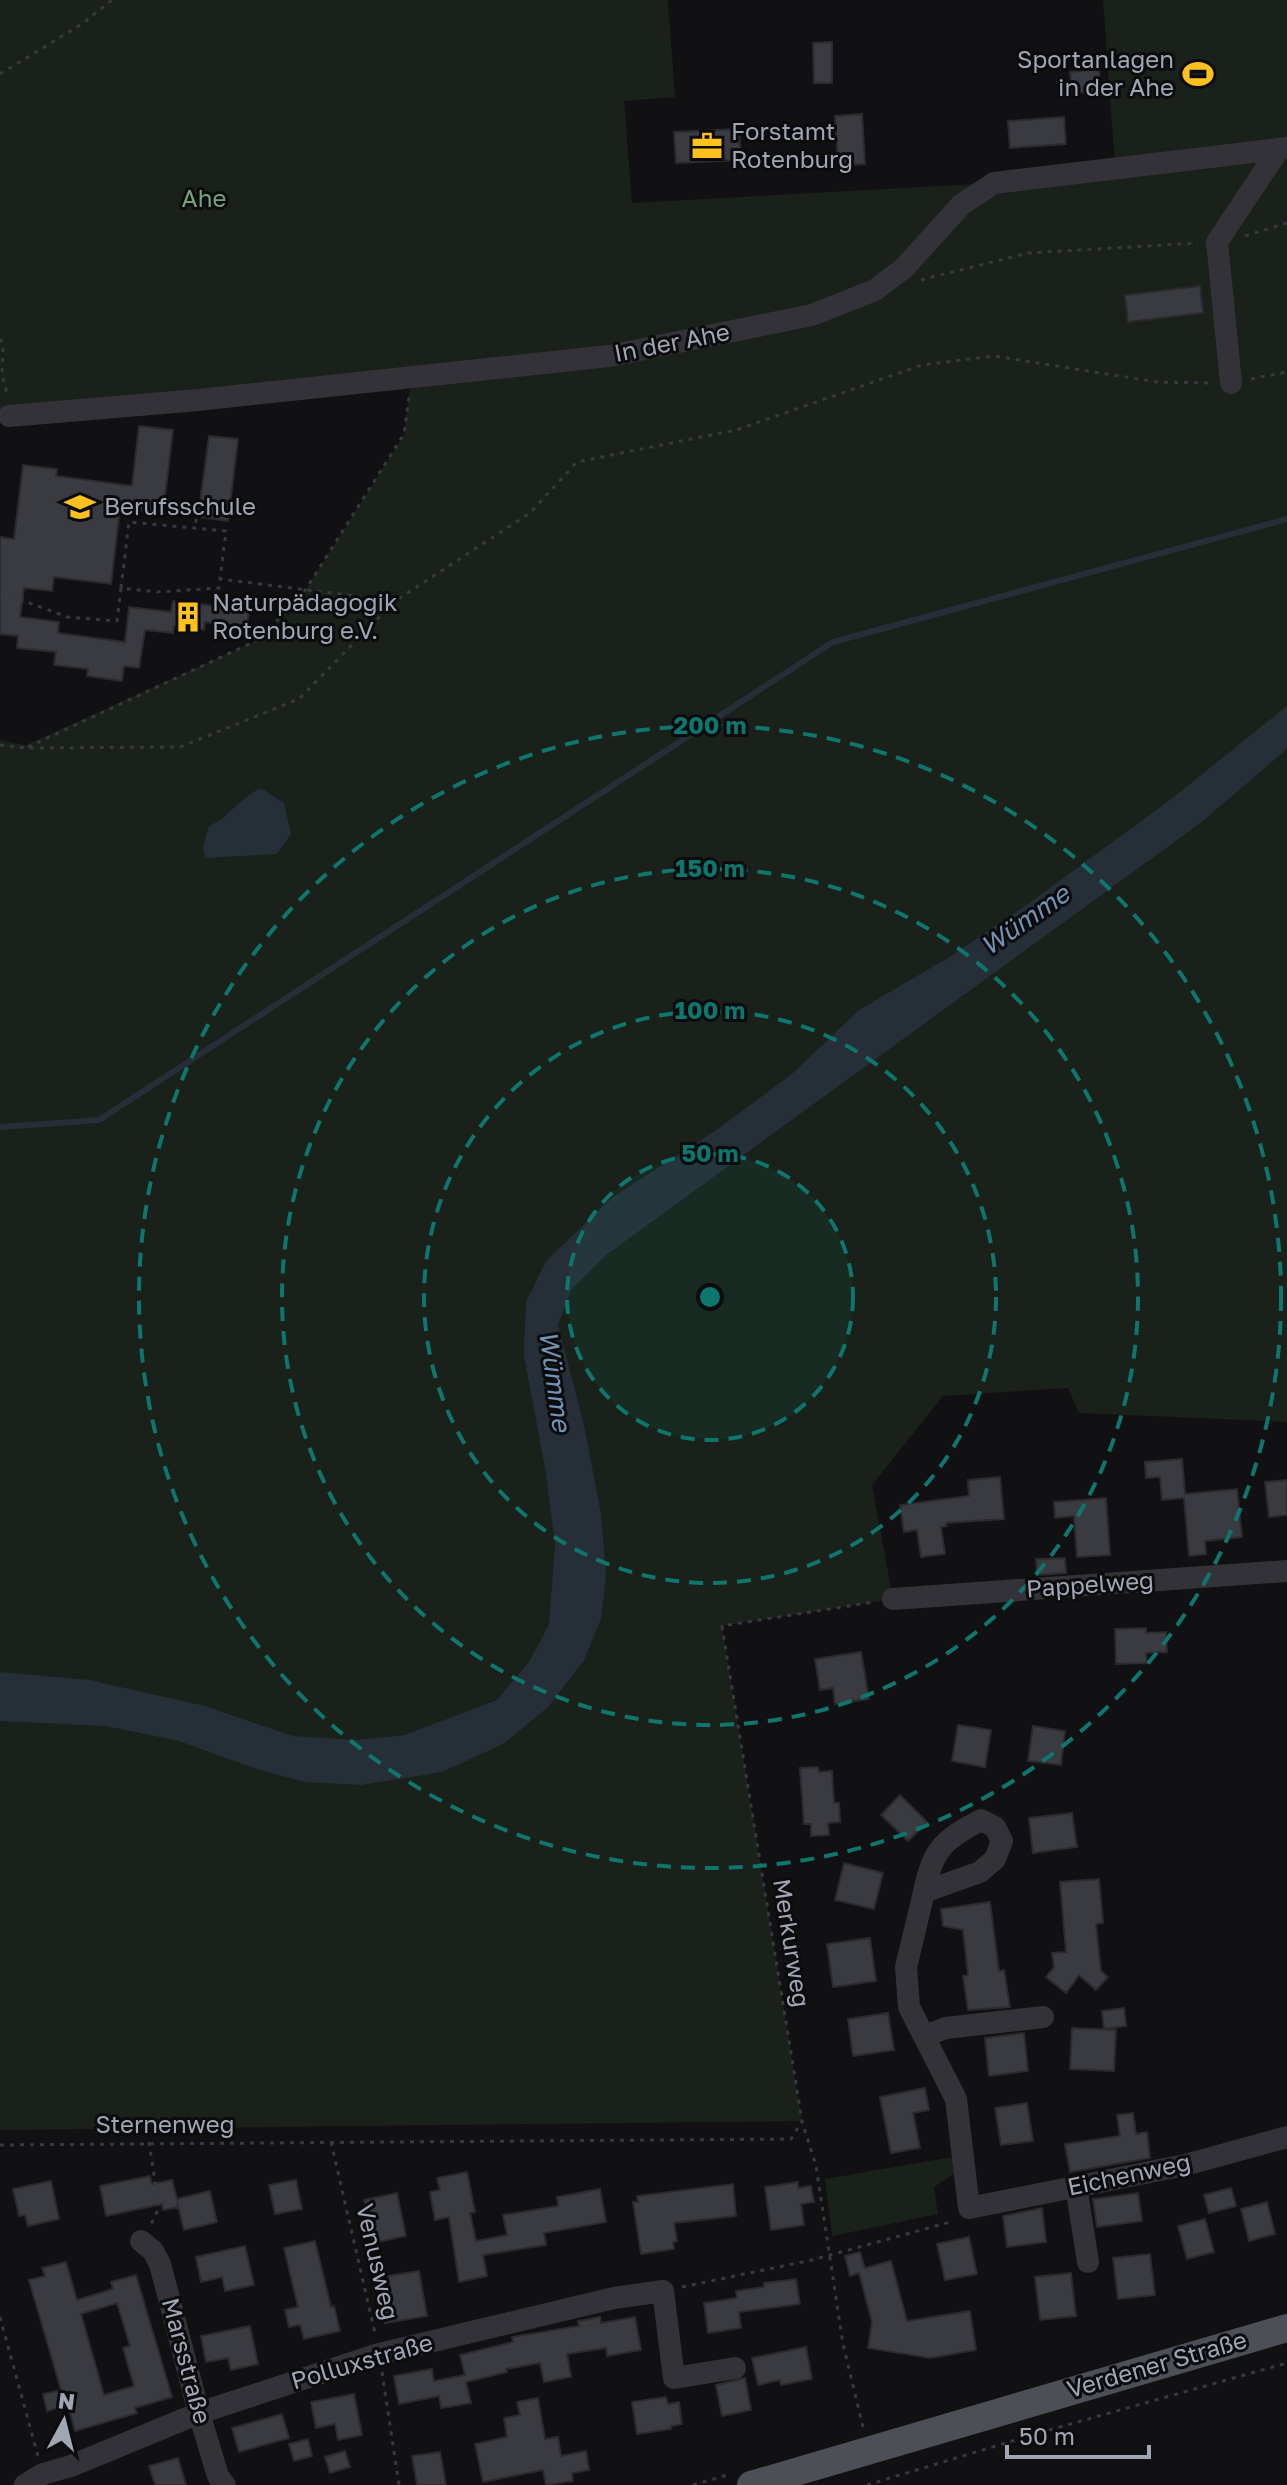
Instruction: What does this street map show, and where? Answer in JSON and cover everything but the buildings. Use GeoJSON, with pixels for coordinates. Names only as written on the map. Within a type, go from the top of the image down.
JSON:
{"type":"FeatureCollection","features":[{"type":"Feature","properties":{"kind":"main road","name":"Verdener Straße"},"geometry":{"type":"LineString","coordinates":[[751,2485],[1287,2328]]}},
{"type":"Feature","properties":{"kind":"street"},"geometry":{"type":"LineString","coordinates":[[1231,383],[1217,242],[1283,148]]}},
{"type":"Feature","properties":{"kind":"street","name":"In der Ahe"},"geometry":{"type":"LineString","coordinates":[[9,416],[198,400],[609,356],[812,315],[875,290],[904,268],[961,205],[994,183],[1283,148]]}},
{"type":"Feature","properties":{"kind":"street","name":"Pappelweg"},"geometry":{"type":"LineString","coordinates":[[893,1599],[1287,1571]]}},
{"type":"Feature","properties":{"kind":"street"},"geometry":{"type":"LineString","coordinates":[[924,1892],[906,1967],[909,2007],[956,2099],[969,2208]]}},
{"type":"Feature","properties":{"kind":"street"},"geometry":{"type":"LineString","coordinates":[[924,2036],[946,2028],[1043,2017]]}},
{"type":"Feature","properties":{"kind":"street","name":"Eichenweg"},"geometry":{"type":"LineString","coordinates":[[969,2208],[1185,2165],[1287,2137]]}},
{"type":"Feature","properties":{"kind":"street"},"geometry":{"type":"LineString","coordinates":[[1076,2186],[1088,2262]]}},
{"type":"Feature","properties":{"kind":"street","name":"Marsstraße"},"geometry":{"type":"LineString","coordinates":[[141,2241],[153,2251],[160,2264],[199,2413],[218,2476],[225,2485]]}},
{"type":"Feature","properties":{"kind":"street"},"geometry":{"type":"LineString","coordinates":[[663,2291],[674,2378],[735,2368]]}},
{"type":"Feature","properties":{"kind":"street","name":"Polluxstraße"},"geometry":{"type":"LineString","coordinates":[[35,2481],[47,2483],[71,2466],[199,2413],[379,2354],[614,2298],[663,2291]]}},
{"type":"Feature","properties":{"kind":"path"},"geometry":{"type":"LineString","coordinates":[[0,74],[82,24],[112,0]]}},
{"type":"Feature","properties":{"kind":"path"},"geometry":{"type":"LineString","coordinates":[[919,280],[1028,253],[1217,242],[1287,223]]}},
{"type":"Feature","properties":{"kind":"path"},"geometry":{"type":"LineString","coordinates":[[0,339],[9,416]]}},
{"type":"Feature","properties":{"kind":"path"},"geometry":{"type":"LineString","coordinates":[[0,745],[26,748],[180,747],[299,699],[395,601],[530,513],[577,462],[736,430],[922,365],[994,356],[1157,382],[1231,383],[1287,372]]}},
{"type":"Feature","properties":{"kind":"path"},"geometry":{"type":"LineString","coordinates":[[26,748],[260,639],[306,589],[404,434],[411,377]]}},
{"type":"Feature","properties":{"kind":"path"},"geometry":{"type":"LineString","coordinates":[[193,512],[197,513],[195,528]]}},
{"type":"Feature","properties":{"kind":"path"},"geometry":{"type":"LineString","coordinates":[[0,595],[11,596],[67,617],[117,621],[121,588],[129,522],[226,531],[219,588],[157,592],[121,588]]}},
{"type":"Feature","properties":{"kind":"path"},"geometry":{"type":"LineString","coordinates":[[220,579],[395,601]]}},
{"type":"Feature","properties":{"kind":"path","name":"Merkurweg"},"geometry":{"type":"LineString","coordinates":[[865,2434],[843,2344],[816,2166],[802,2121],[722,1626],[893,1599]]}},
{"type":"Feature","properties":{"kind":"path","name":"Sternenweg"},"geometry":{"type":"LineString","coordinates":[[0,2145],[791,2139],[802,2121]]}},
{"type":"Feature","properties":{"kind":"path"},"geometry":{"type":"LineString","coordinates":[[141,2241],[159,2208],[149,2142]]}},
{"type":"Feature","properties":{"kind":"path","name":"Venusweg"},"geometry":{"type":"LineString","coordinates":[[331,2142],[379,2354],[399,2485]]}},
{"type":"Feature","properties":{"kind":"path"},"geometry":{"type":"LineString","coordinates":[[663,2291],[828,2256],[951,2223],[969,2208]]}},
{"type":"Feature","properties":{"kind":"path"},"geometry":{"type":"LineString","coordinates":[[0,2317],[35,2481]]}},
{"type":"Feature","properties":{"kind":"path"},"geometry":{"type":"LineString","coordinates":[[867,2485],[1287,2363]]}},
{"type":"Feature","properties":{"kind":"green space","name":"Ahe"},"geometry":{"type":"Polygon","coordinates":[[[0,0],[668,0],[675,97],[624,101],[632,203],[994,183],[1115,167],[1103,0],[1287,0],[1287,1422],[1079,1413],[1068,1388],[943,1396],[872,1485],[893,1599],[722,1626],[802,2121],[0,2130],[0,740],[26,745],[260,639],[306,589],[404,435],[411,378],[0,416],[0,0]]]}},
{"type":"Feature","properties":{"kind":"green space"},"geometry":{"type":"Polygon","coordinates":[[[952,2157],[954,2174],[934,2187],[938,2214],[832,2236],[825,2179],[952,2157]]]}},
{"type":"Feature","properties":{"kind":"water","name":"Wümme"},"geometry":{"type":"Polygon","coordinates":[[[1287,706],[1287,749],[1199,824],[606,1255],[571,1290],[558,1325],[584,1425],[601,1514],[606,1575],[601,1619],[584,1660],[548,1707],[503,1744],[442,1772],[361,1785],[305,1782],[257,1769],[179,1741],[106,1726],[0,1721],[0,1672],[89,1680],[205,1706],[293,1736],[357,1740],[405,1735],[497,1700],[529,1662],[549,1625],[555,1545],[546,1473],[524,1355],[526,1302],[546,1261],[613,1197],[718,1129],[793,1073],[859,1010],[951,956],[1032,901],[1170,800],[1287,706]]]}},
{"type":"Feature","properties":{"kind":"water"},"geometry":{"type":"Polygon","coordinates":[[[261,788],[284,803],[291,834],[277,854],[205,858],[203,846],[209,826],[261,788]]]}},
{"type":"Feature","properties":{"kind":"waterway"},"geometry":{"type":"LineString","coordinates":[[0,1127],[99,1120],[833,642],[1287,519]]}},
{"type":"Feature","properties":{"kind":"place","name":"Sportanlagen in der Ahe"},"geometry":{"type":"Point","coordinates":[1198,74]}},
{"type":"Feature","properties":{"kind":"place","name":"Forstamt Rotenburg"},"geometry":{"type":"Point","coordinates":[707,146]}},
{"type":"Feature","properties":{"kind":"place","name":"Berufsschule"},"geometry":{"type":"Point","coordinates":[80,507]}},
{"type":"Feature","properties":{"kind":"place","name":"Naturpädagogik Rotenburg e.V."},"geometry":{"type":"Point","coordinates":[188,617]}}]}
